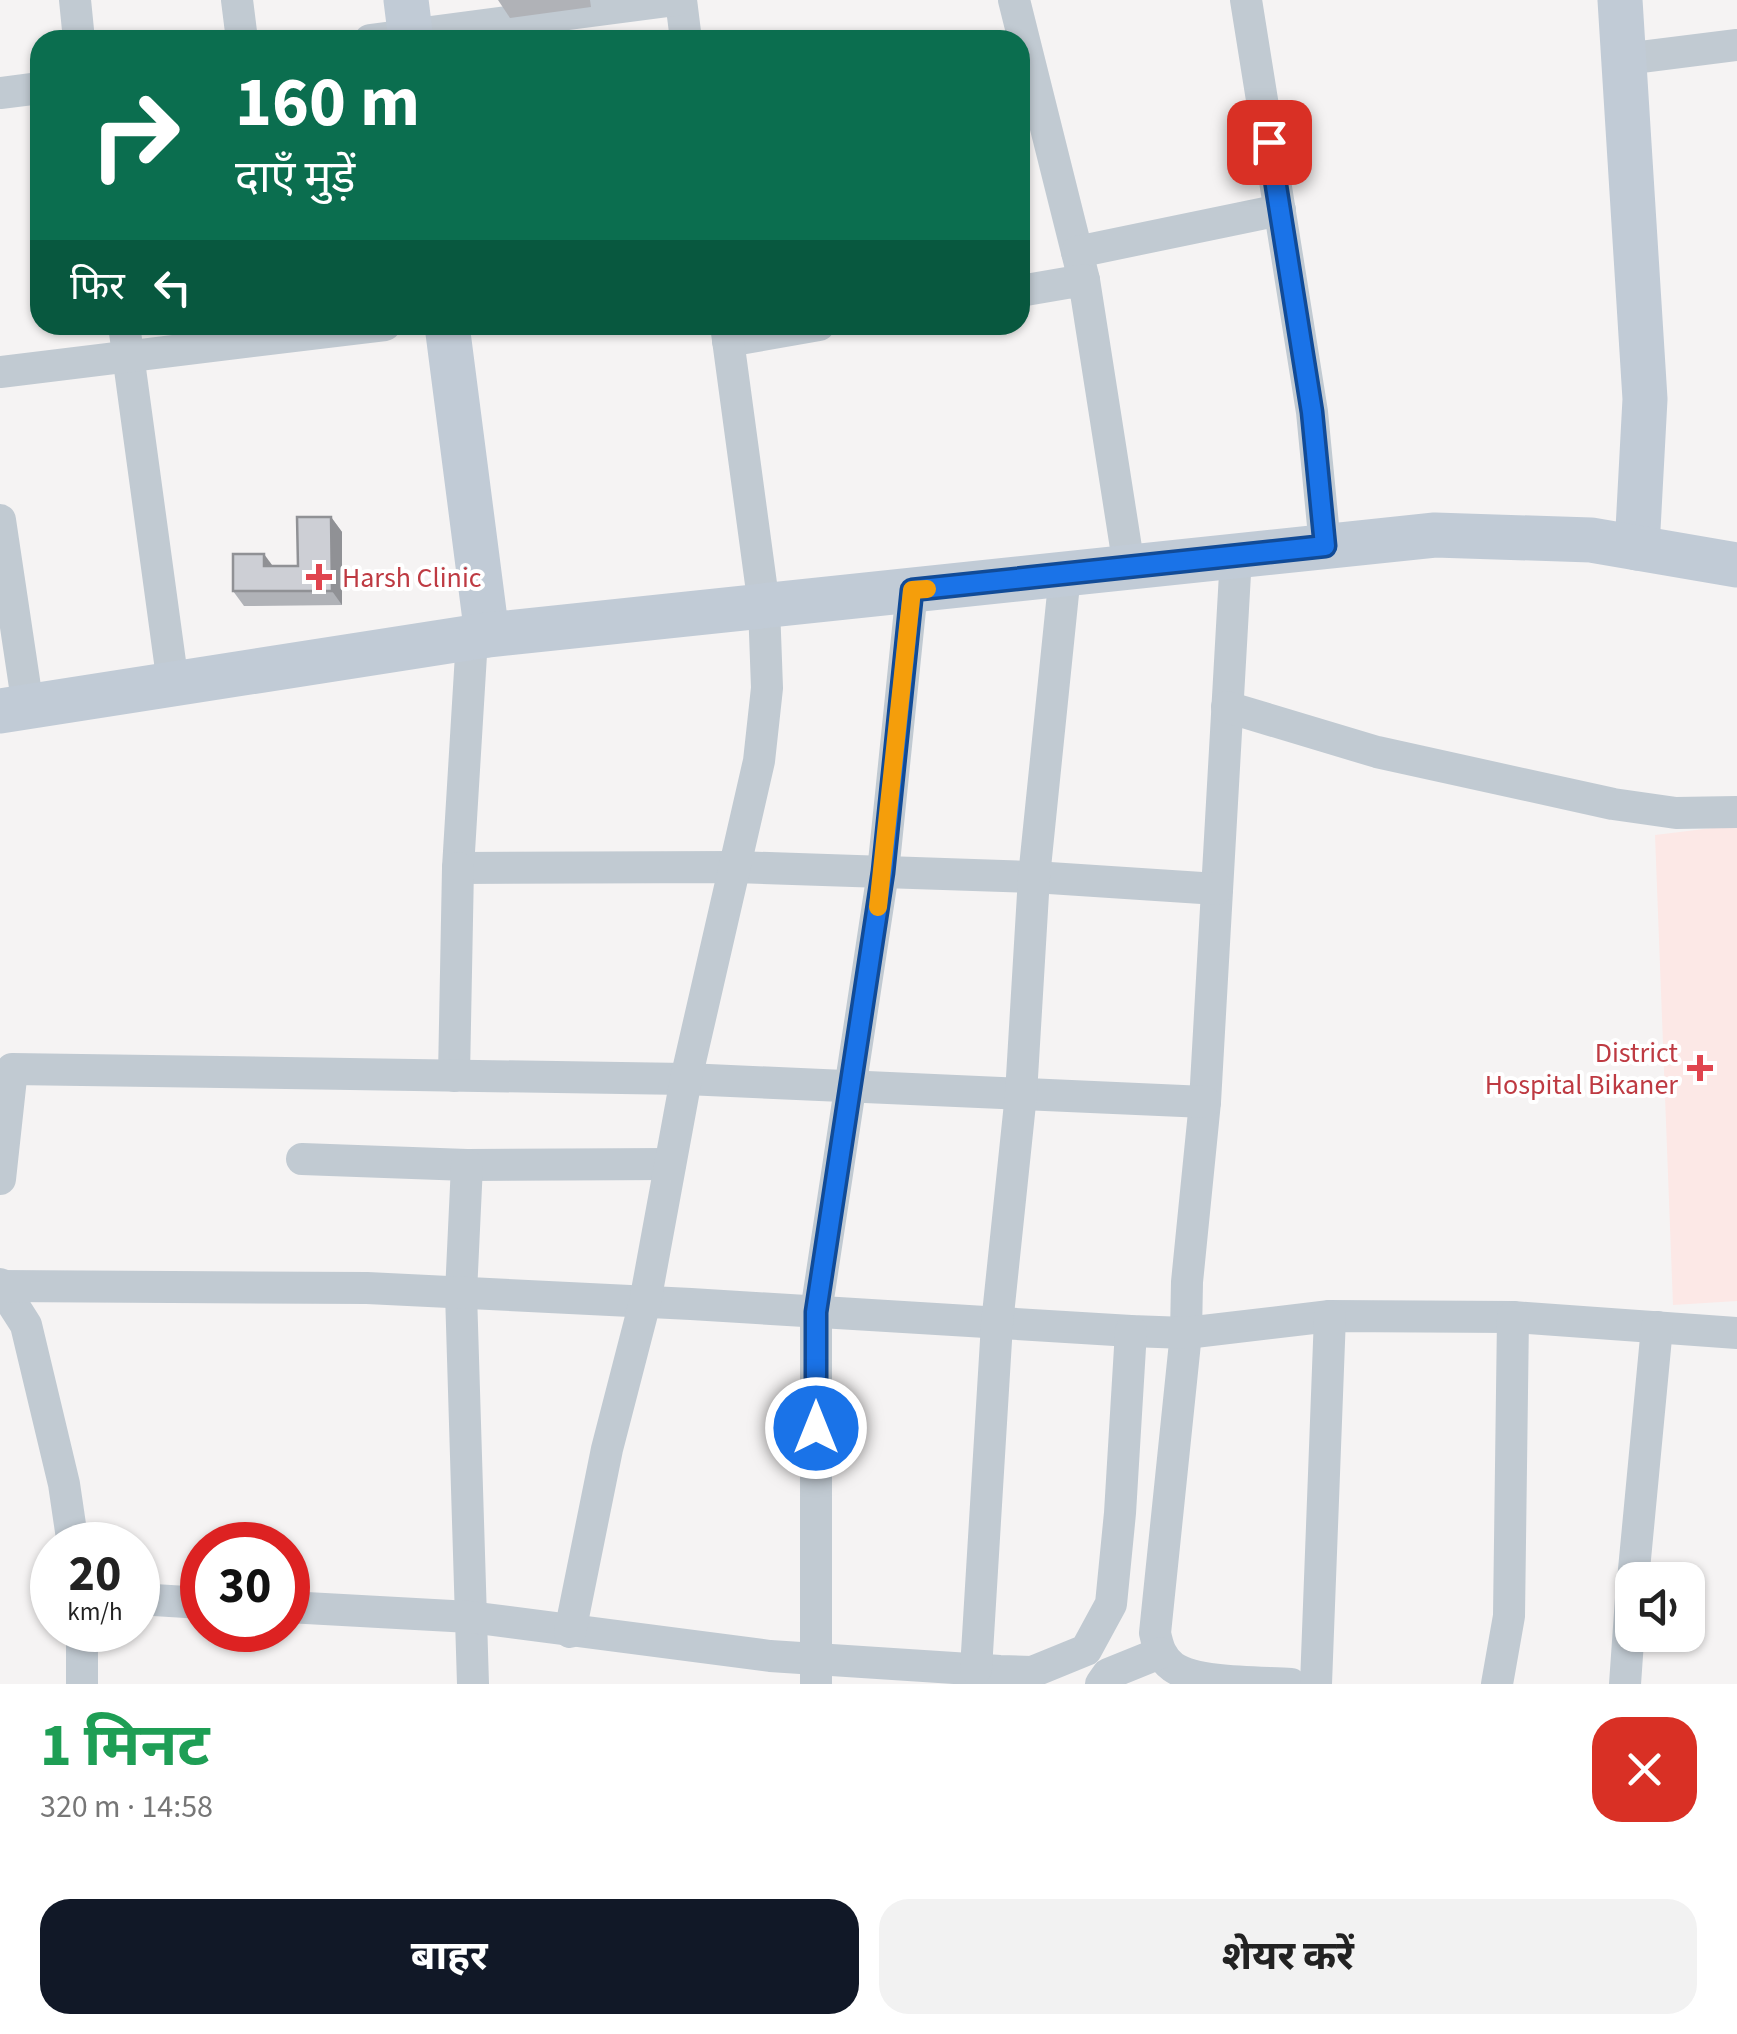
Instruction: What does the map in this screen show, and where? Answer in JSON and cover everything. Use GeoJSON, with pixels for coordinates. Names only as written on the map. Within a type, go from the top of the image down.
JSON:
{"type":"FeatureCollection","features":[{"type":"Feature","properties":{"kind":"street"},"geometry":{"type":"LineString","coordinates":[[75,0],[77,30]]}},
{"type":"Feature","properties":{"kind":"street"},"geometry":{"type":"LineString","coordinates":[[238,0],[241,30]]}},
{"type":"Feature","properties":{"kind":"street"},"geometry":{"type":"LineString","coordinates":[[399,28],[678,0],[684,30]]}},
{"type":"Feature","properties":{"kind":"street"},"geometry":{"type":"LineString","coordinates":[[1014,0],[1021,30]]}},
{"type":"Feature","properties":{"kind":"street"},"geometry":{"type":"LineString","coordinates":[[1246,0],[1312,412],[1325,546]]}},
{"type":"Feature","properties":{"kind":"street"},"geometry":{"type":"LineString","coordinates":[[1620,0],[1645,399],[1637,548]]}},
{"type":"Feature","properties":{"kind":"street"},"geometry":{"type":"LineString","coordinates":[[1625,59],[1737,45]]}},
{"type":"Feature","properties":{"kind":"street"},"geometry":{"type":"LineString","coordinates":[[1030,64],[1080,266],[1129,567]]}},
{"type":"Feature","properties":{"kind":"street"},"geometry":{"type":"LineString","coordinates":[[0,93],[30,89]]}},
{"type":"Feature","properties":{"kind":"street"},"geometry":{"type":"LineString","coordinates":[[1030,287],[1080,266],[1280,210]]}},
{"type":"Feature","properties":{"kind":"street"},"geometry":{"type":"LineString","coordinates":[[0,372],[126,341],[215,335]]}},
{"type":"Feature","properties":{"kind":"street"},"geometry":{"type":"LineString","coordinates":[[448,335],[479,636],[458,868],[454,1076]]}},
{"type":"Feature","properties":{"kind":"street"},"geometry":{"type":"LineString","coordinates":[[570,1632],[607,1449],[645,1302],[686,1079],[759,761],[766,688],[764,606],[727,335]]}},
{"type":"Feature","properties":{"kind":"street"},"geometry":{"type":"LineString","coordinates":[[126,341],[173,684]]}},
{"type":"Feature","properties":{"kind":"street"},"geometry":{"type":"LineString","coordinates":[[0,520],[14,709],[479,636],[1435,534],[1591,540],[1737,565]]}},
{"type":"Feature","properties":{"kind":"street"},"geometry":{"type":"LineString","coordinates":[[1236,556],[1205,1102],[1155,1633],[1160,1654],[1175,1669],[1210,1678],[1291,1684]]}},
{"type":"Feature","properties":{"kind":"street"},"geometry":{"type":"LineString","coordinates":[[992,1675],[996,1324],[1021,1094],[1034,877],[1065,574]]}},
{"type":"Feature","properties":{"kind":"street"},"geometry":{"type":"LineString","coordinates":[[815,1671],[816,1312],[883,872],[912,590]]}},
{"type":"Feature","properties":{"kind":"street"},"geometry":{"type":"LineString","coordinates":[[1227,707],[1378,752],[1613,804],[1676,813],[1737,812]]}},
{"type":"Feature","properties":{"kind":"street"},"geometry":{"type":"LineString","coordinates":[[458,868],[736,867],[1034,877],[1217,890]]}},
{"type":"Feature","properties":{"kind":"street"},"geometry":{"type":"LineString","coordinates":[[0,1179],[12,1069],[686,1079],[1205,1102]]}},
{"type":"Feature","properties":{"kind":"street"},"geometry":{"type":"LineString","coordinates":[[302,1160],[468,1165],[670,1164]]}},
{"type":"Feature","properties":{"kind":"street"},"geometry":{"type":"LineString","coordinates":[[468,1165],[460,1293],[473,1684]]}},
{"type":"Feature","properties":{"kind":"street"},"geometry":{"type":"LineString","coordinates":[[1,1285],[367,1288],[1131,1332],[1186,1333],[1330,1316],[1513,1318],[1737,1333]]}},
{"type":"Feature","properties":{"kind":"street"},"geometry":{"type":"LineString","coordinates":[[1,1285],[26,1325],[70,1522]]}},
{"type":"Feature","properties":{"kind":"street"},"geometry":{"type":"LineString","coordinates":[[1316,1684],[1330,1316]]}},
{"type":"Feature","properties":{"kind":"street"},"geometry":{"type":"LineString","coordinates":[[1497,1684],[1509,1616],[1513,1318]]}},
{"type":"Feature","properties":{"kind":"street"},"geometry":{"type":"LineString","coordinates":[[1635,1562],[1657,1327]]}},
{"type":"Feature","properties":{"kind":"street"},"geometry":{"type":"LineString","coordinates":[[310,1608],[470,1617],[770,1656],[815,1671],[992,1675],[1032,1672],[1086,1650],[1111,1604],[1131,1332]]}},
{"type":"Feature","properties":{"kind":"street"},"geometry":{"type":"LineString","coordinates":[[82,1652],[82,1684]]}},
{"type":"Feature","properties":{"kind":"street"},"geometry":{"type":"LineString","coordinates":[[1625,1684],[1628,1652]]}},
{"type":"Feature","properties":{"kind":"street"},"geometry":{"type":"LineString","coordinates":[[1101,1684],[1108,1674],[1160,1654]]}},
{"type":"Feature","properties":{"kind":"shaded area","name":"District Hospital Bikaner"},"geometry":{"type":"Polygon","coordinates":[[[1737,825],[1737,1301],[1673,1305],[1655,835],[1737,825]]]}},
{"type":"Feature","properties":{"kind":"building"},"geometry":{"type":"Polygon","coordinates":[[[297,517],[331,517],[332,591],[233,591],[233,554],[264,554],[264,566],[298,566],[297,517]]]}},
{"type":"Feature","properties":{"kind":"slow traffic"},"geometry":{"type":"LineString","coordinates":[[878,907],[912,590],[927,589]]}},
{"type":"Feature","properties":{"kind":"place","name":"Harsh Clinic"},"geometry":{"type":"Point","coordinates":[319,577]}},
{"type":"Feature","properties":{"kind":"place","name":"District Hospital Bikaner"},"geometry":{"type":"Point","coordinates":[1700,1068]}},
{"type":"Feature","properties":{"kind":"route"},"geometry":{"type":"LineString","coordinates":[[816,1428],[816,1312],[883,872],[912,590],[1325,546],[1312,412],[1269,142]]}}]}
